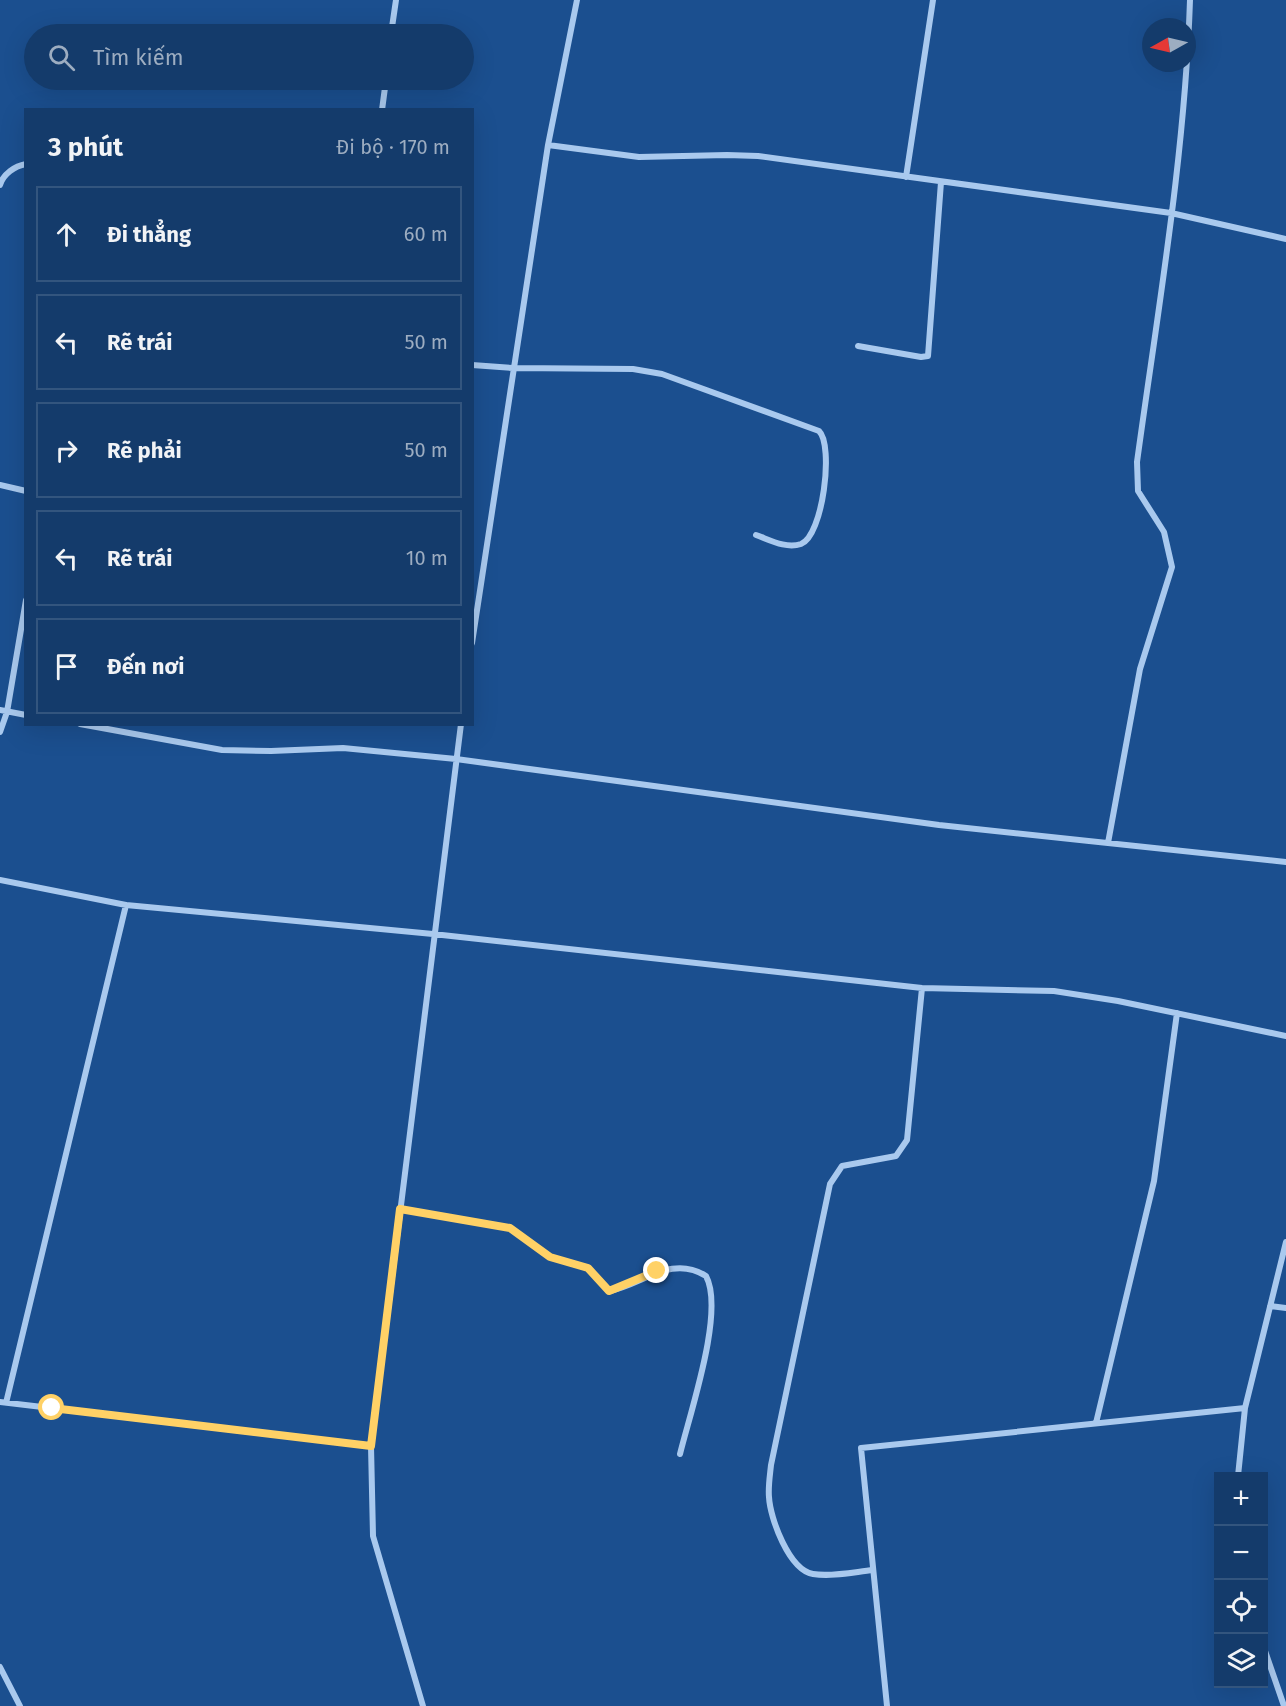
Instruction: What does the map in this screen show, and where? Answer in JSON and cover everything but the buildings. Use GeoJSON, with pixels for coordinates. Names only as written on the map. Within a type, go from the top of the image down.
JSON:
{"type":"FeatureCollection","features":[{"type":"Feature","properties":{"kind":"street"},"geometry":{"type":"LineString","coordinates":[[392,24],[396,0]]}},
{"type":"Feature","properties":{"kind":"street"},"geometry":{"type":"LineString","coordinates":[[474,630],[548,145],[577,0]]}},
{"type":"Feature","properties":{"kind":"street"},"geometry":{"type":"LineString","coordinates":[[906,177],[933,0]]}},
{"type":"Feature","properties":{"kind":"street"},"geometry":{"type":"LineString","coordinates":[[1108,843],[1140,669],[1172,567],[1164,532],[1138,491],[1137,462],[1171,213],[1188,60],[1190,0]]}},
{"type":"Feature","properties":{"kind":"street"},"geometry":{"type":"LineString","coordinates":[[382,108],[385,90]]}},
{"type":"Feature","properties":{"kind":"street"},"geometry":{"type":"LineString","coordinates":[[548,145],[639,157],[727,154],[758,156],[1171,213],[1286,239]]}},
{"type":"Feature","properties":{"kind":"street"},"geometry":{"type":"LineString","coordinates":[[0,185],[2,180],[17,166],[24,164]]}},
{"type":"Feature","properties":{"kind":"street"},"geometry":{"type":"LineString","coordinates":[[858,346],[921,357],[928,356],[942,182]]}},
{"type":"Feature","properties":{"kind":"street"},"geometry":{"type":"LineString","coordinates":[[474,365],[513,368],[633,369],[662,374],[819,431],[824,439],[825,454],[821,511],[815,530],[804,543],[793,546],[756,535]]}},
{"type":"Feature","properties":{"kind":"street"},"geometry":{"type":"LineString","coordinates":[[0,485],[24,491]]}},
{"type":"Feature","properties":{"kind":"street"},"geometry":{"type":"LineString","coordinates":[[0,732],[24,610]]}},
{"type":"Feature","properties":{"kind":"street"},"geometry":{"type":"LineString","coordinates":[[4,711],[24,715]]}},
{"type":"Feature","properties":{"kind":"street"},"geometry":{"type":"LineString","coordinates":[[91,726],[222,750],[272,752],[343,748],[456,759],[939,825],[1286,862]]}},
{"type":"Feature","properties":{"kind":"street"},"geometry":{"type":"LineString","coordinates":[[423,1706],[373,1536],[371,1446],[461,726]]}},
{"type":"Feature","properties":{"kind":"street"},"geometry":{"type":"LineString","coordinates":[[0,880],[126,905],[433,934],[922,988],[1054,991],[1177,1013],[1286,1036]]}},
{"type":"Feature","properties":{"kind":"street"},"geometry":{"type":"LineString","coordinates":[[126,905],[3,1403],[371,1446]]}},
{"type":"Feature","properties":{"kind":"street"},"geometry":{"type":"LineString","coordinates":[[873,1570],[811,1574],[804,1569],[783,1544],[771,1511],[768,1495],[771,1465],[830,1184],[842,1166],[896,1155],[906,1140],[922,988]]}},
{"type":"Feature","properties":{"kind":"street"},"geometry":{"type":"LineString","coordinates":[[1096,1424],[1154,1181],[1177,1013]]}},
{"type":"Feature","properties":{"kind":"street"},"geometry":{"type":"LineString","coordinates":[[400,1209],[510,1228],[550,1257],[588,1268],[609,1291],[663,1269],[678,1269],[706,1276],[712,1291],[712,1319],[680,1454]]}},
{"type":"Feature","properties":{"kind":"street"},"geometry":{"type":"LineString","coordinates":[[1238,1472],[1245,1408],[1286,1242]]}},
{"type":"Feature","properties":{"kind":"street"},"geometry":{"type":"LineString","coordinates":[[1270,1306],[1286,1308]]}},
{"type":"Feature","properties":{"kind":"street"},"geometry":{"type":"LineString","coordinates":[[887,1706],[861,1448],[1245,1408]]}},
{"type":"Feature","properties":{"kind":"street"},"geometry":{"type":"LineString","coordinates":[[1268,1662],[1284,1706]]}},
{"type":"Feature","properties":{"kind":"street"},"geometry":{"type":"LineString","coordinates":[[0,1666],[20,1706]]}},
{"type":"Feature","properties":{"kind":"route"},"geometry":{"type":"LineString","coordinates":[[52,1408],[371,1446],[400,1209],[510,1228],[544,1254],[562,1263],[588,1268],[609,1291],[657,1271]]}}]}
